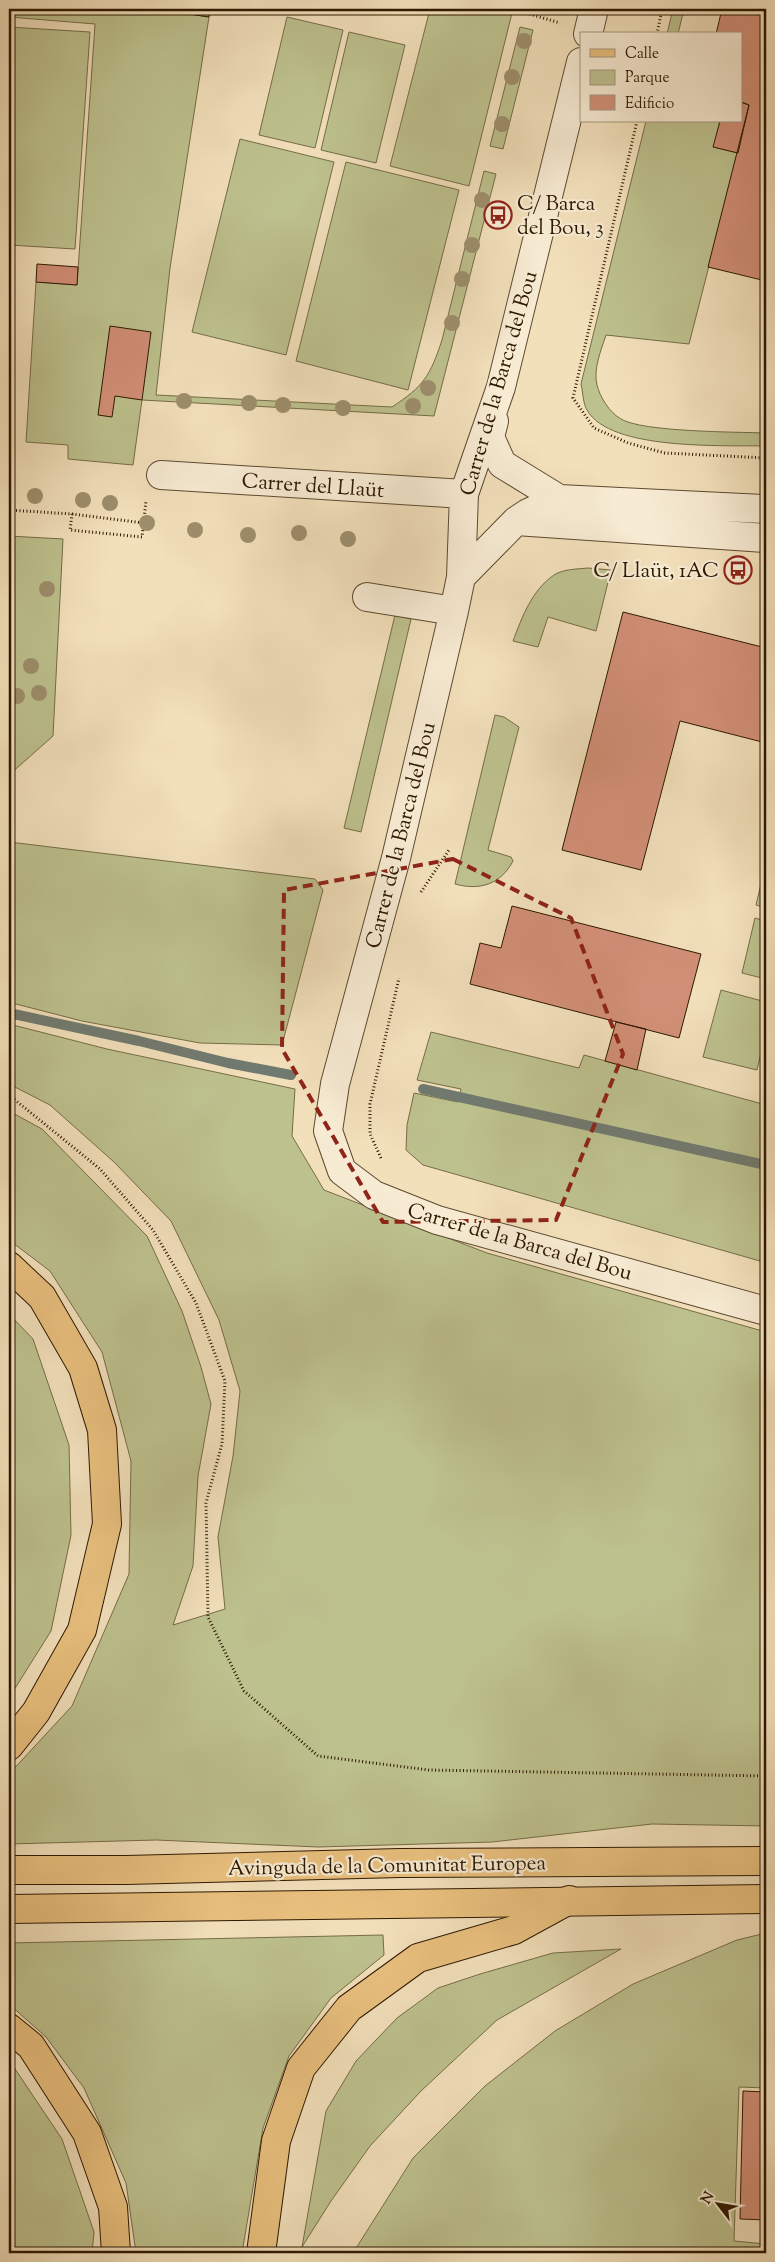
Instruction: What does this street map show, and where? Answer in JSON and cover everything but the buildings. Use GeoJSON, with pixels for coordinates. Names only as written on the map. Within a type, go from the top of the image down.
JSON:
{"type":"FeatureCollection","features":[{"type":"Feature","properties":{"kind":"main road"},"geometry":{"type":"LineString","coordinates":[[9,1266],[42,1297],[83,1368],[102,1430],[107,1524],[82,1630],[36,1712],[9,1746]]}},
{"type":"Feature","properties":{"kind":"main road","name":"Avinguda de la Comunitat Europea"},"geometry":{"type":"LineString","coordinates":[[9,1870],[126,1870],[400,1863],[766,1861]]}},
{"type":"Feature","properties":{"kind":"main road"},"geometry":{"type":"LineString","coordinates":[[9,1908],[766,1899]]}},
{"type":"Feature","properties":{"kind":"main road"},"geometry":{"type":"LineString","coordinates":[[260,2253],[264,2236],[276,2141],[301,2068],[349,2008],[418,1958],[514,1930],[569,1900]]}},
{"type":"Feature","properties":{"kind":"main road"},"geometry":{"type":"LineString","coordinates":[[9,2028],[31,2046],[86,2133],[113,2206],[116,2253]]}},
{"type":"Feature","properties":{"kind":"street"},"geometry":{"type":"LineString","coordinates":[[588,32],[594,9]]}},
{"type":"Feature","properties":{"kind":"street","name":"Carrer de la Barca del Bou"},"geometry":{"type":"LineString","coordinates":[[580,66],[501,388],[464,494],[461,577],[454,611],[396,858],[335,1084],[328,1131],[342,1171],[374,1195],[436,1220],[766,1311]]}},
{"type":"Feature","properties":{"kind":"street"},"geometry":{"type":"LineString","coordinates":[[501,388],[490,437],[502,464],[559,498],[766,509]]}},
{"type":"Feature","properties":{"kind":"street","name":"Carrer del Llaüt"},"geometry":{"type":"LineString","coordinates":[[154,484],[464,494]]}},
{"type":"Feature","properties":{"kind":"street"},"geometry":{"type":"LineString","coordinates":[[461,577],[516,521],[559,498]]}},
{"type":"Feature","properties":{"kind":"street"},"geometry":{"type":"LineString","coordinates":[[516,521],[766,538]]}},
{"type":"Feature","properties":{"kind":"street"},"geometry":{"type":"LineString","coordinates":[[367,597],[454,611]]}},
{"type":"Feature","properties":{"kind":"path"},"geometry":{"type":"LineString","coordinates":[[657,32],[662,9]]}},
{"type":"Feature","properties":{"kind":"path"},"geometry":{"type":"LineString","coordinates":[[636,122],[573,398],[594,428],[628,443],[665,453],[766,458]]}},
{"type":"Feature","properties":{"kind":"path"},"geometry":{"type":"LineString","coordinates":[[72,514],[70,530],[142,537],[154,484]]}},
{"type":"Feature","properties":{"kind":"path"},"geometry":{"type":"LineString","coordinates":[[9,510],[72,514],[144,523]]}},
{"type":"Feature","properties":{"kind":"path"},"geometry":{"type":"LineString","coordinates":[[417,898],[449,850]]}},
{"type":"Feature","properties":{"kind":"path"},"geometry":{"type":"LineString","coordinates":[[384,1165],[370,1134],[370,1104],[400,973]]}},
{"type":"Feature","properties":{"kind":"path"},"geometry":{"type":"LineString","coordinates":[[9,1095],[100,1169],[153,1230],[196,1303],[224,1380],[222,1444],[206,1503],[208,1618],[244,1691],[318,1756],[429,1770],[766,1776]]}},
{"type":"Feature","properties":{"kind":"highlighted area"},"geometry":{"type":"Polygon","coordinates":[[[453,859],[571,918],[623,1054],[556,1220],[383,1222],[282,1049],[284,890],[453,859]]]}},
{"type":"Feature","properties":{"kind":"green space"},"geometry":{"type":"Polygon","coordinates":[[[9,9],[156,9],[209,17],[170,268],[156,395],[392,407],[419,386],[434,363],[442,340],[484,171],[496,174],[434,416],[142,400],[133,465],[68,459],[68,445],[26,442],[36,282],[77,285],[95,24],[9,17],[9,9]]]}},
{"type":"Feature","properties":{"kind":"green space"},"geometry":{"type":"Polygon","coordinates":[[[430,9],[513,9],[469,186],[390,166],[430,9]]]}},
{"type":"Feature","properties":{"kind":"green space"},"geometry":{"type":"Polygon","coordinates":[[[673,9],[684,9],[678,32],[667,32],[673,9]]]}},
{"type":"Feature","properties":{"kind":"green space"},"geometry":{"type":"Polygon","coordinates":[[[287,17],[343,30],[315,148],[259,135],[287,17]]]}},
{"type":"Feature","properties":{"kind":"green space"},"geometry":{"type":"Polygon","coordinates":[[[9,27],[90,32],[75,249],[9,245],[9,27]]]}},
{"type":"Feature","properties":{"kind":"green space"},"geometry":{"type":"Polygon","coordinates":[[[520,27],[533,30],[503,149],[490,146],[520,27]]]}},
{"type":"Feature","properties":{"kind":"green space"},"geometry":{"type":"Polygon","coordinates":[[[349,32],[405,45],[376,163],[321,150],[349,32]]]}},
{"type":"Feature","properties":{"kind":"green space"},"geometry":{"type":"Polygon","coordinates":[[[646,122],[720,122],[714,147],[738,153],[689,344],[606,335],[600,353],[596,379],[598,390],[606,404],[621,419],[648,427],[668,429],[766,433],[766,446],[669,443],[619,433],[600,423],[587,410],[581,384],[646,122]]]}},
{"type":"Feature","properties":{"kind":"green space"},"geometry":{"type":"Polygon","coordinates":[[[240,139],[334,162],[286,355],[192,332],[240,139]]]}},
{"type":"Feature","properties":{"kind":"green space"},"geometry":{"type":"Polygon","coordinates":[[[346,162],[459,190],[408,390],[296,361],[346,162]]]}},
{"type":"Feature","properties":{"kind":"green space"},"geometry":{"type":"Polygon","coordinates":[[[9,536],[63,539],[53,736],[9,775],[9,536]]]}},
{"type":"Feature","properties":{"kind":"green space"},"geometry":{"type":"Polygon","coordinates":[[[588,568],[611,570],[596,631],[548,617],[538,647],[513,641],[529,605],[546,581],[562,572],[588,568]]]}},
{"type":"Feature","properties":{"kind":"green space"},"geometry":{"type":"Polygon","coordinates":[[[395,615],[411,619],[361,832],[344,828],[395,615]]]}},
{"type":"Feature","properties":{"kind":"green space"},"geometry":{"type":"Polygon","coordinates":[[[495,715],[504,717],[519,727],[488,850],[511,857],[513,861],[502,875],[489,884],[473,887],[464,886],[455,884],[495,715]]]}},
{"type":"Feature","properties":{"kind":"green space"},"geometry":{"type":"Polygon","coordinates":[[[9,842],[315,879],[323,890],[282,1045],[200,1043],[82,1021],[12,1003],[9,1007],[9,842]]]}},
{"type":"Feature","properties":{"kind":"green space"},"geometry":{"type":"Polygon","coordinates":[[[766,863],[766,908],[756,905],[766,863]]]}},
{"type":"Feature","properties":{"kind":"green space"},"geometry":{"type":"Polygon","coordinates":[[[755,918],[766,921],[766,979],[742,973],[755,918]]]}},
{"type":"Feature","properties":{"kind":"green space"},"geometry":{"type":"Polygon","coordinates":[[[721,990],[766,1002],[766,1031],[757,1070],[703,1057],[721,990]]]}},
{"type":"Feature","properties":{"kind":"green space"},"geometry":{"type":"Polygon","coordinates":[[[9,1024],[107,1049],[295,1089],[292,1136],[324,1190],[487,1253],[766,1332],[766,1826],[652,1824],[492,1842],[318,1847],[156,1840],[9,1844],[9,1774],[72,1706],[129,1574],[131,1461],[102,1352],[50,1271],[9,1240],[9,1111],[42,1129],[147,1236],[182,1311],[201,1367],[211,1404],[198,1476],[193,1566],[173,1625],[225,1609],[218,1537],[233,1456],[240,1391],[219,1320],[171,1221],[114,1162],[50,1105],[9,1084],[9,1024]]]}},
{"type":"Feature","properties":{"kind":"green space"},"geometry":{"type":"Polygon","coordinates":[[[431,1032],[579,1068],[584,1055],[766,1105],[766,1240],[760,1261],[423,1165],[406,1150],[407,1125],[414,1093],[458,1102],[461,1089],[417,1080],[431,1032]]]}},
{"type":"Feature","properties":{"kind":"green space"},"geometry":{"type":"Polygon","coordinates":[[[9,1314],[33,1339],[69,1445],[71,1535],[51,1631],[9,1698],[9,1314]]]}},
{"type":"Feature","properties":{"kind":"green space"},"geometry":{"type":"Polygon","coordinates":[[[766,1933],[766,2088],[739,2087],[734,2241],[766,2244],[766,2253],[353,2253],[413,2158],[485,2086],[555,2031],[633,1984],[737,1940],[766,1933]]]}},
{"type":"Feature","properties":{"kind":"green space"},"geometry":{"type":"Polygon","coordinates":[[[383,1935],[384,1955],[331,1998],[289,2056],[263,2128],[242,2253],[136,2253],[126,2183],[84,2088],[46,2037],[9,2004],[9,1943],[383,1935]]]}},
{"type":"Feature","properties":{"kind":"green space"},"geometry":{"type":"Polygon","coordinates":[[[621,1949],[497,2020],[421,2091],[370,2146],[331,2201],[302,2247],[326,2111],[356,2061],[397,2018],[438,1988],[480,1974],[553,1953],[621,1949]]]}},
{"type":"Feature","properties":{"kind":"green space"},"geometry":{"type":"Polygon","coordinates":[[[9,2060],[62,2139],[94,2232],[92,2253],[9,2253],[9,2060]]]}},
{"type":"Feature","properties":{"kind":"waterway"},"geometry":{"type":"LineString","coordinates":[[9,1013],[139,1041],[228,1063],[291,1075]]}},
{"type":"Feature","properties":{"kind":"waterway"},"geometry":{"type":"LineString","coordinates":[[423,1089],[766,1165]]}},
{"type":"Feature","properties":{"kind":"place","name":"C/ Barca del Bou, 3"},"geometry":{"type":"Point","coordinates":[498,215]}},
{"type":"Feature","properties":{"kind":"place","name":"C/ Llaüt, 1AC"},"geometry":{"type":"Point","coordinates":[738,570]}}]}
